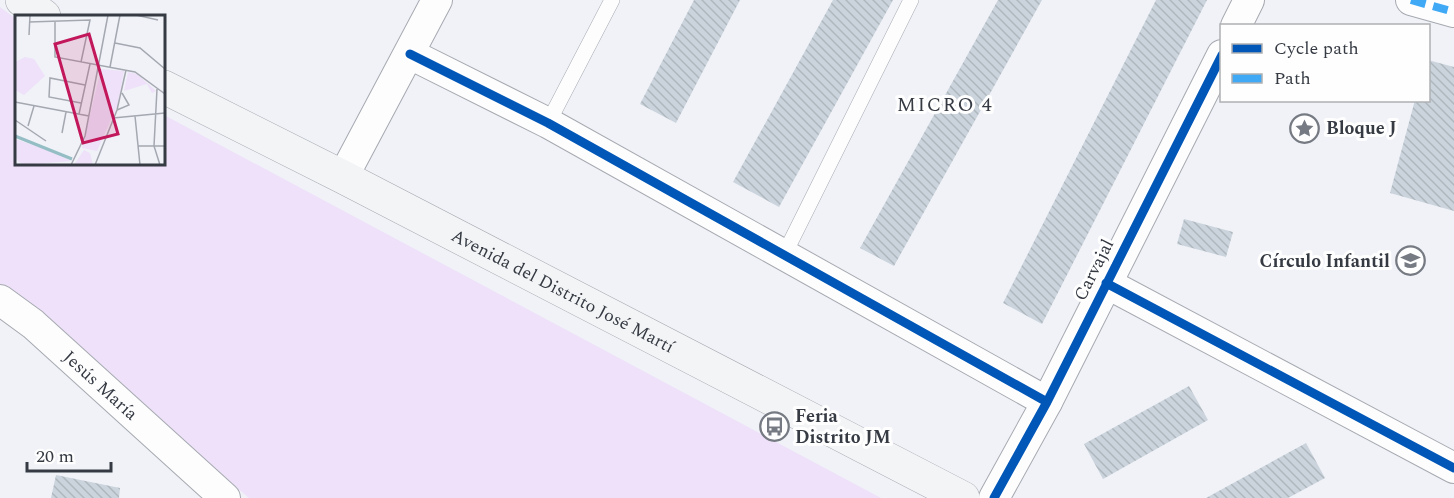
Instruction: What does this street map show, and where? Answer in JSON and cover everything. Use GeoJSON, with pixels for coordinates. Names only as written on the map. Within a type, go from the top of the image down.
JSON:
{"type":"FeatureCollection","features":[{"type":"Feature","properties":{"kind":"main road"},"geometry":{"type":"LineString","coordinates":[[22,0],[43,15]]}},
{"type":"Feature","properties":{"kind":"main road","name":"Avenida del Distrito José Martí"},"geometry":{"type":"LineString","coordinates":[[165,88],[344,177],[963,498]]}},
{"type":"Feature","properties":{"kind":"street"},"geometry":{"type":"LineString","coordinates":[[344,177],[437,0]]}},
{"type":"Feature","properties":{"kind":"street"},"geometry":{"type":"LineString","coordinates":[[1237,24],[1249,0]]}},
{"type":"Feature","properties":{"kind":"street"},"geometry":{"type":"LineString","coordinates":[[1411,0],[1454,12]]}},
{"type":"Feature","properties":{"kind":"street"},"geometry":{"type":"LineString","coordinates":[[410,54],[548,123],[1047,402]]}},
{"type":"Feature","properties":{"kind":"street","name":"Carvajal"},"geometry":{"type":"LineString","coordinates":[[994,498],[1047,402],[1220,57]]}},
{"type":"Feature","properties":{"kind":"street"},"geometry":{"type":"LineString","coordinates":[[1106,283],[1454,468]]}},
{"type":"Feature","properties":{"kind":"street","name":"Jesús María"},"geometry":{"type":"LineString","coordinates":[[0,300],[33,324],[225,498]]}},
{"type":"Feature","properties":{"kind":"lane"},"geometry":{"type":"LineString","coordinates":[[548,123],[612,0]]}},
{"type":"Feature","properties":{"kind":"lane"},"geometry":{"type":"LineString","coordinates":[[784,255],[911,0]]}},
{"type":"Feature","properties":{"kind":"shaded area"},"geometry":{"type":"Polygon","coordinates":[[[0,7],[15,18],[15,165],[165,165],[165,116],[881,498],[249,498],[0,285],[0,7]]]}},
{"type":"Feature","properties":{"kind":"building"},"geometry":{"type":"Polygon","coordinates":[[[694,0],[740,0],[676,123],[640,104],[694,0]]]}},
{"type":"Feature","properties":{"kind":"building"},"geometry":{"type":"Polygon","coordinates":[[[833,0],[893,0],[779,207],[733,182],[833,0]]]}},
{"type":"Feature","properties":{"kind":"building"},"geometry":{"type":"Polygon","coordinates":[[[998,0],[1042,0],[894,266],[860,248],[998,0]]]}},
{"type":"Feature","properties":{"kind":"building"},"geometry":{"type":"Polygon","coordinates":[[[1156,0],[1207,0],[1042,324],[1003,303],[1156,0]]]}},
{"type":"Feature","properties":{"kind":"building"},"geometry":{"type":"Polygon","coordinates":[[[1430,61],[1454,67],[1454,211],[1390,193],[1414,102],[1430,102],[1430,61]]]}},
{"type":"Feature","properties":{"kind":"building"},"geometry":{"type":"Polygon","coordinates":[[[1184,219],[1233,232],[1226,257],[1177,244],[1184,219]]]}},
{"type":"Feature","properties":{"kind":"building"},"geometry":{"type":"Polygon","coordinates":[[[1189,386],[1208,420],[1103,479],[1084,444],[1189,386]]]}},
{"type":"Feature","properties":{"kind":"building"},"geometry":{"type":"Polygon","coordinates":[[[1306,443],[1325,478],[1288,498],[1206,498],[1306,443]]]}},
{"type":"Feature","properties":{"kind":"building"},"geometry":{"type":"Polygon","coordinates":[[[56,475],[120,488],[119,498],[51,498],[56,475]]]}},
{"type":"Feature","properties":{"kind":"marked path"},"geometry":{"type":"LineString","coordinates":[[1411,0],[1454,12]]}},
{"type":"Feature","properties":{"kind":"cycle path"},"geometry":{"type":"LineString","coordinates":[[410,54],[548,123],[1047,402]]}},
{"type":"Feature","properties":{"kind":"cycle path"},"geometry":{"type":"LineString","coordinates":[[994,498],[1047,402],[1220,59]]}},
{"type":"Feature","properties":{"kind":"cycle path"},"geometry":{"type":"LineString","coordinates":[[1106,283],[1454,468]]}},
{"type":"Feature","properties":{"kind":"place","name":"Bloque J"},"geometry":{"type":"Point","coordinates":[1305,128]}},
{"type":"Feature","properties":{"kind":"place","name":"Círculo Infantil"},"geometry":{"type":"Point","coordinates":[1411,261]}},
{"type":"Feature","properties":{"kind":"place","name":"Feria Distrito JM"},"geometry":{"type":"Point","coordinates":[774,426]}},
{"type":"Feature","properties":{"kind":"district","name":"MICRO 4"},"geometry":{"type":"Point","coordinates":[945,105]}}]}
